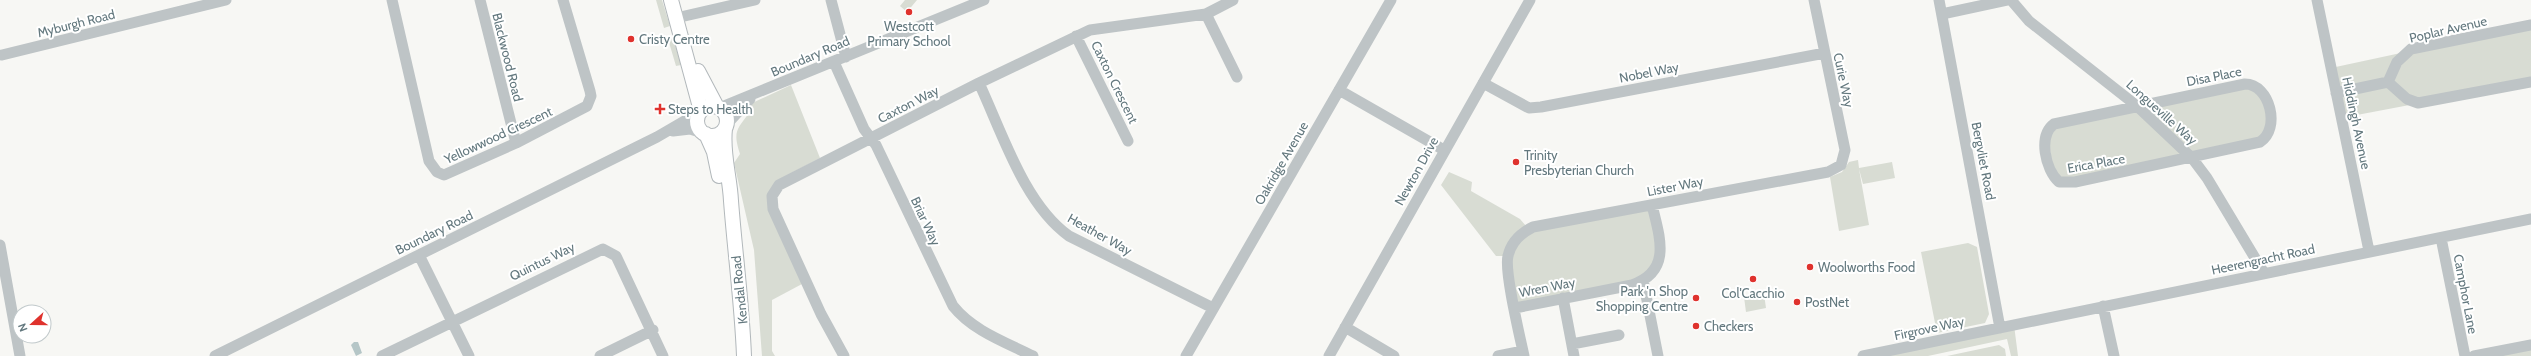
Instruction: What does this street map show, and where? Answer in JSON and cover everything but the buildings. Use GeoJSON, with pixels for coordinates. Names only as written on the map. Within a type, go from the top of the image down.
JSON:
{"type":"FeatureCollection","features":[{"type":"Feature","properties":{"kind":"main road"},"geometry":{"type":"LineString","coordinates":[[671,0],[700,112],[698,125],[705,134],[718,135],[726,127],[726,116],[718,107],[681,36]]}},
{"type":"Feature","properties":{"kind":"main road"},"geometry":{"type":"LineString","coordinates":[[700,112],[710,106],[718,107]]}},
{"type":"Feature","properties":{"kind":"main road","name":"Kendal Road"},"geometry":{"type":"LineString","coordinates":[[726,127],[724,145],[732,201],[732,224],[744,356]]}},
{"type":"Feature","properties":{"kind":"main road","name":"Kendal Road"},"geometry":{"type":"LineString","coordinates":[[705,134],[714,152],[724,202],[732,224]]}},
{"type":"Feature","properties":{"kind":"street","name":"Myburgh Road"},"geometry":{"type":"LineString","coordinates":[[2,55],[226,0]]}},
{"type":"Feature","properties":{"kind":"street","name":"Yellowwood Crescent"},"geometry":{"type":"LineString","coordinates":[[392,0],[428,161],[432,168],[444,175],[452,173],[516,143],[582,110],[590,102],[590,91],[563,0]]}},
{"type":"Feature","properties":{"kind":"street","name":"Blackwood Road"},"geometry":{"type":"LineString","coordinates":[[480,0],[516,143]]}},
{"type":"Feature","properties":{"kind":"street"},"geometry":{"type":"LineString","coordinates":[[676,18],[755,0]]}},
{"type":"Feature","properties":{"kind":"street"},"geometry":{"type":"LineString","coordinates":[[831,0],[846,57]]}},
{"type":"Feature","properties":{"kind":"street","name":"Boundary Road"},"geometry":{"type":"LineString","coordinates":[[718,107],[758,93],[984,0]]}},
{"type":"Feature","properties":{"kind":"street","name":"Caxton Way"},"geometry":{"type":"LineString","coordinates":[[844,356],[821,314],[774,209],[772,196],[779,185],[979,83],[1076,36],[1103,27],[1206,14],[1233,0]]}},
{"type":"Feature","properties":{"kind":"street","name":"Oakridge Avenue"},"geometry":{"type":"LineString","coordinates":[[1186,356],[1391,0]]}},
{"type":"Feature","properties":{"kind":"street","name":"Newton Drive"},"geometry":{"type":"LineString","coordinates":[[1328,356],[1530,0]]}},
{"type":"Feature","properties":{"kind":"street","name":"Curie Way"},"geometry":{"type":"LineString","coordinates":[[1814,0],[1844,150],[1841,164]]}},
{"type":"Feature","properties":{"kind":"street","name":"Bergvliet Road"},"geometry":{"type":"LineString","coordinates":[[1939,0],[2000,328]]}},
{"type":"Feature","properties":{"kind":"street"},"geometry":{"type":"LineString","coordinates":[[1942,14],[2007,0]]}},
{"type":"Feature","properties":{"kind":"street","name":"Longueville Way"},"geometry":{"type":"LineString","coordinates":[[2011,0],[2020,13],[2039,30],[2137,106],[2192,158],[2207,178],[2264,273]]}},
{"type":"Feature","properties":{"kind":"street","name":"Hiddingh Avenue"},"geometry":{"type":"LineString","coordinates":[[2317,0],[2369,251]]}},
{"type":"Feature","properties":{"kind":"street"},"geometry":{"type":"LineString","coordinates":[[1206,14],[1237,77]]}},
{"type":"Feature","properties":{"kind":"street","name":"Poplar Avenue"},"geometry":{"type":"LineString","coordinates":[[2388,82],[2397,62],[2411,50],[2531,25]]}},
{"type":"Feature","properties":{"kind":"street","name":"Caxton Crescent"},"geometry":{"type":"LineString","coordinates":[[1076,36],[1128,141]]}},
{"type":"Feature","properties":{"kind":"street","name":"Nobel Way"},"geometry":{"type":"LineString","coordinates":[[1483,83],[1529,108],[1541,107],[1825,53]]}},
{"type":"Feature","properties":{"kind":"street","name":"Briar Way"},"geometry":{"type":"LineString","coordinates":[[834,62],[864,130],[871,139],[953,306],[963,319],[974,327],[1033,356]]}},
{"type":"Feature","properties":{"kind":"street"},"geometry":{"type":"LineString","coordinates":[[2336,93],[2388,82],[2407,99],[2418,103],[2531,82]]}},
{"type":"Feature","properties":{"kind":"street","name":"Heather Way"},"geometry":{"type":"LineString","coordinates":[[979,83],[1026,185],[1049,220],[1069,236],[1213,308]]}},
{"type":"Feature","properties":{"kind":"street","name":"Disa Place"},"geometry":{"type":"LineString","coordinates":[[2137,106],[2245,84],[2258,86],[2266,98],[2271,120],[2271,128],[2265,139],[2248,146],[2192,158]]}},
{"type":"Feature","properties":{"kind":"street"},"geometry":{"type":"LineString","coordinates":[[1340,90],[1444,150]]}},
{"type":"Feature","properties":{"kind":"street","name":"Boundary Road"},"geometry":{"type":"LineString","coordinates":[[726,127],[742,106],[758,93]]}},
{"type":"Feature","properties":{"kind":"street","name":"Erica Place"},"geometry":{"type":"LineString","coordinates":[[2137,106],[2054,124],[2047,129],[2044,137],[2050,169],[2054,177],[2059,182],[2074,182],[2192,158]]}},
{"type":"Feature","properties":{"kind":"street","name":"Boundary Road"},"geometry":{"type":"LineString","coordinates":[[215,356],[665,133],[700,112]]}},
{"type":"Feature","properties":{"kind":"street","name":"Boundary Road"},"geometry":{"type":"LineString","coordinates":[[665,133],[685,129],[705,134]]}},
{"type":"Feature","properties":{"kind":"street","name":"Lister Way"},"geometry":{"type":"LineString","coordinates":[[1516,240],[1533,227],[1828,172],[1841,164]]}},
{"type":"Feature","properties":{"kind":"street","name":"Wren Way"},"geometry":{"type":"LineString","coordinates":[[1515,308],[1632,285],[1644,280],[1658,265],[1661,252],[1652,205]]}},
{"type":"Feature","properties":{"kind":"street","name":"Heerengracht Road"},"geometry":{"type":"LineString","coordinates":[[2000,328],[2369,251],[2441,238],[2531,218]]}},
{"type":"Feature","properties":{"kind":"street","name":"Camphor Lane"},"geometry":{"type":"LineString","coordinates":[[2441,238],[2464,356]]}},
{"type":"Feature","properties":{"kind":"street","name":"Wren Way"},"geometry":{"type":"LineString","coordinates":[[1516,240],[1511,248],[1506,264],[1523,354]]}},
{"type":"Feature","properties":{"kind":"street"},"geometry":{"type":"LineString","coordinates":[[0,245],[20,356]]}},
{"type":"Feature","properties":{"kind":"street","name":"Quintus Way"},"geometry":{"type":"LineString","coordinates":[[382,356],[603,249],[616,256],[653,330],[663,356]]}},
{"type":"Feature","properties":{"kind":"street"},"geometry":{"type":"LineString","coordinates":[[419,255],[469,356]]}},
{"type":"Feature","properties":{"kind":"street"},"geometry":{"type":"LineString","coordinates":[[1644,280],[1658,356]]}},
{"type":"Feature","properties":{"kind":"street"},"geometry":{"type":"LineString","coordinates":[[1563,298],[1574,356]]}},
{"type":"Feature","properties":{"kind":"street"},"geometry":{"type":"LineString","coordinates":[[2103,306],[2114,356]]}},
{"type":"Feature","properties":{"kind":"street"},"geometry":{"type":"LineString","coordinates":[[1345,328],[1394,356]]}},
{"type":"Feature","properties":{"kind":"street","name":"Firgrove Way"},"geometry":{"type":"LineString","coordinates":[[1863,356],[2000,328]]}},
{"type":"Feature","properties":{"kind":"street"},"geometry":{"type":"LineString","coordinates":[[600,356],[653,330]]}},
{"type":"Feature","properties":{"kind":"street"},"geometry":{"type":"LineString","coordinates":[[1572,344],[1619,335]]}},
{"type":"Feature","properties":{"kind":"street"},"geometry":{"type":"LineString","coordinates":[[2474,356],[2531,345]]}},
{"type":"Feature","properties":{"kind":"street"},"geometry":{"type":"LineString","coordinates":[[1498,356],[1523,354]]}},
{"type":"Feature","properties":{"kind":"shaded area"},"geometry":{"type":"Polygon","coordinates":[[[656,0],[662,0],[670,26],[664,28],[656,0]]]}},
{"type":"Feature","properties":{"kind":"shaded area"},"geometry":{"type":"Polygon","coordinates":[[[905,0],[917,0],[907,12],[900,6],[905,0]]]}},
{"type":"Feature","properties":{"kind":"shaded area"},"geometry":{"type":"Polygon","coordinates":[[[2531,25],[2531,82],[2341,118],[2331,68],[2531,25]]]}},
{"type":"Feature","properties":{"kind":"shaded area"},"geometry":{"type":"Polygon","coordinates":[[[673,38],[681,65],[676,66],[668,39],[673,38]]]}},
{"type":"Feature","properties":{"kind":"shaded area"},"geometry":{"type":"Polygon","coordinates":[[[2251,84],[2269,110],[2265,139],[2075,182],[2054,177],[2047,129],[2251,84]]]}},
{"type":"Feature","properties":{"kind":"shaded area"},"geometry":{"type":"Polygon","coordinates":[[[791,85],[820,158],[776,181],[769,194],[802,284],[772,300],[772,351],[775,356],[762,356],[754,250],[734,163],[740,154],[736,136],[739,127],[750,112],[746,108],[750,104],[791,85]]]}},
{"type":"Feature","properties":{"kind":"shaded area"},"geometry":{"type":"Polygon","coordinates":[[[1858,160],[1859,168],[1892,162],[1895,178],[1863,184],[1859,169],[1869,225],[1839,231],[1830,177],[1842,172],[1849,162],[1858,160]]]}},
{"type":"Feature","properties":{"kind":"shaded area"},"geometry":{"type":"Polygon","coordinates":[[[1449,172],[1472,182],[1471,191],[1520,219],[1526,226],[1504,256],[1496,256],[1441,185],[1449,172]]]}},
{"type":"Feature","properties":{"kind":"shaded area"},"geometry":{"type":"Polygon","coordinates":[[[1652,205],[1661,252],[1648,277],[1515,308],[1508,256],[1523,232],[1652,205]]]}},
{"type":"Feature","properties":{"kind":"shaded area"},"geometry":{"type":"Polygon","coordinates":[[[1968,243],[1977,247],[1989,314],[1985,323],[1937,333],[1921,252],[1968,243]]]}},
{"type":"Feature","properties":{"kind":"shaded area"},"geometry":{"type":"Polygon","coordinates":[[[1764,294],[1766,308],[1746,312],[1744,297],[1764,294]]]}},
{"type":"Feature","properties":{"kind":"shaded area"},"geometry":{"type":"Polygon","coordinates":[[[2014,325],[2018,356],[2011,356],[2007,339],[1928,356],[1863,356],[2014,325]]]}},
{"type":"Feature","properties":{"kind":"shaded area"},"geometry":{"type":"Polygon","coordinates":[[[354,342],[358,342],[362,353],[356,356],[351,345],[354,342]]]}},
{"type":"Feature","properties":{"kind":"shaded area"},"geometry":{"type":"Polygon","coordinates":[[[1999,345],[2005,349],[2006,356],[1947,356],[1999,345]]]}},
{"type":"Feature","properties":{"kind":"shaded area"},"geometry":{"type":"Polygon","coordinates":[[[2531,345],[2531,356],[2474,356],[2531,345]]]}},
{"type":"Feature","properties":{"kind":"place","name":"Westcott Primary School"},"geometry":{"type":"Point","coordinates":[909,12]}},
{"type":"Feature","properties":{"kind":"place","name":"Cristy Centre"},"geometry":{"type":"Point","coordinates":[631,39]}},
{"type":"Feature","properties":{"kind":"place","name":"Steps to Health"},"geometry":{"type":"Point","coordinates":[660,109]}},
{"type":"Feature","properties":{"kind":"place","name":"Trinity Presbyterian Church"},"geometry":{"type":"Point","coordinates":[1516,162]}},
{"type":"Feature","properties":{"kind":"place","name":"Woolworths Food"},"geometry":{"type":"Point","coordinates":[1810,267]}},
{"type":"Feature","properties":{"kind":"place","name":"Col'Cacchio"},"geometry":{"type":"Point","coordinates":[1753,279]}},
{"type":"Feature","properties":{"kind":"place","name":"Park 'n Shop Shopping Centre"},"geometry":{"type":"Point","coordinates":[1696,298]}},
{"type":"Feature","properties":{"kind":"place","name":"PostNet"},"geometry":{"type":"Point","coordinates":[1797,302]}},
{"type":"Feature","properties":{"kind":"place","name":"Checkers"},"geometry":{"type":"Point","coordinates":[1696,326]}}]}
